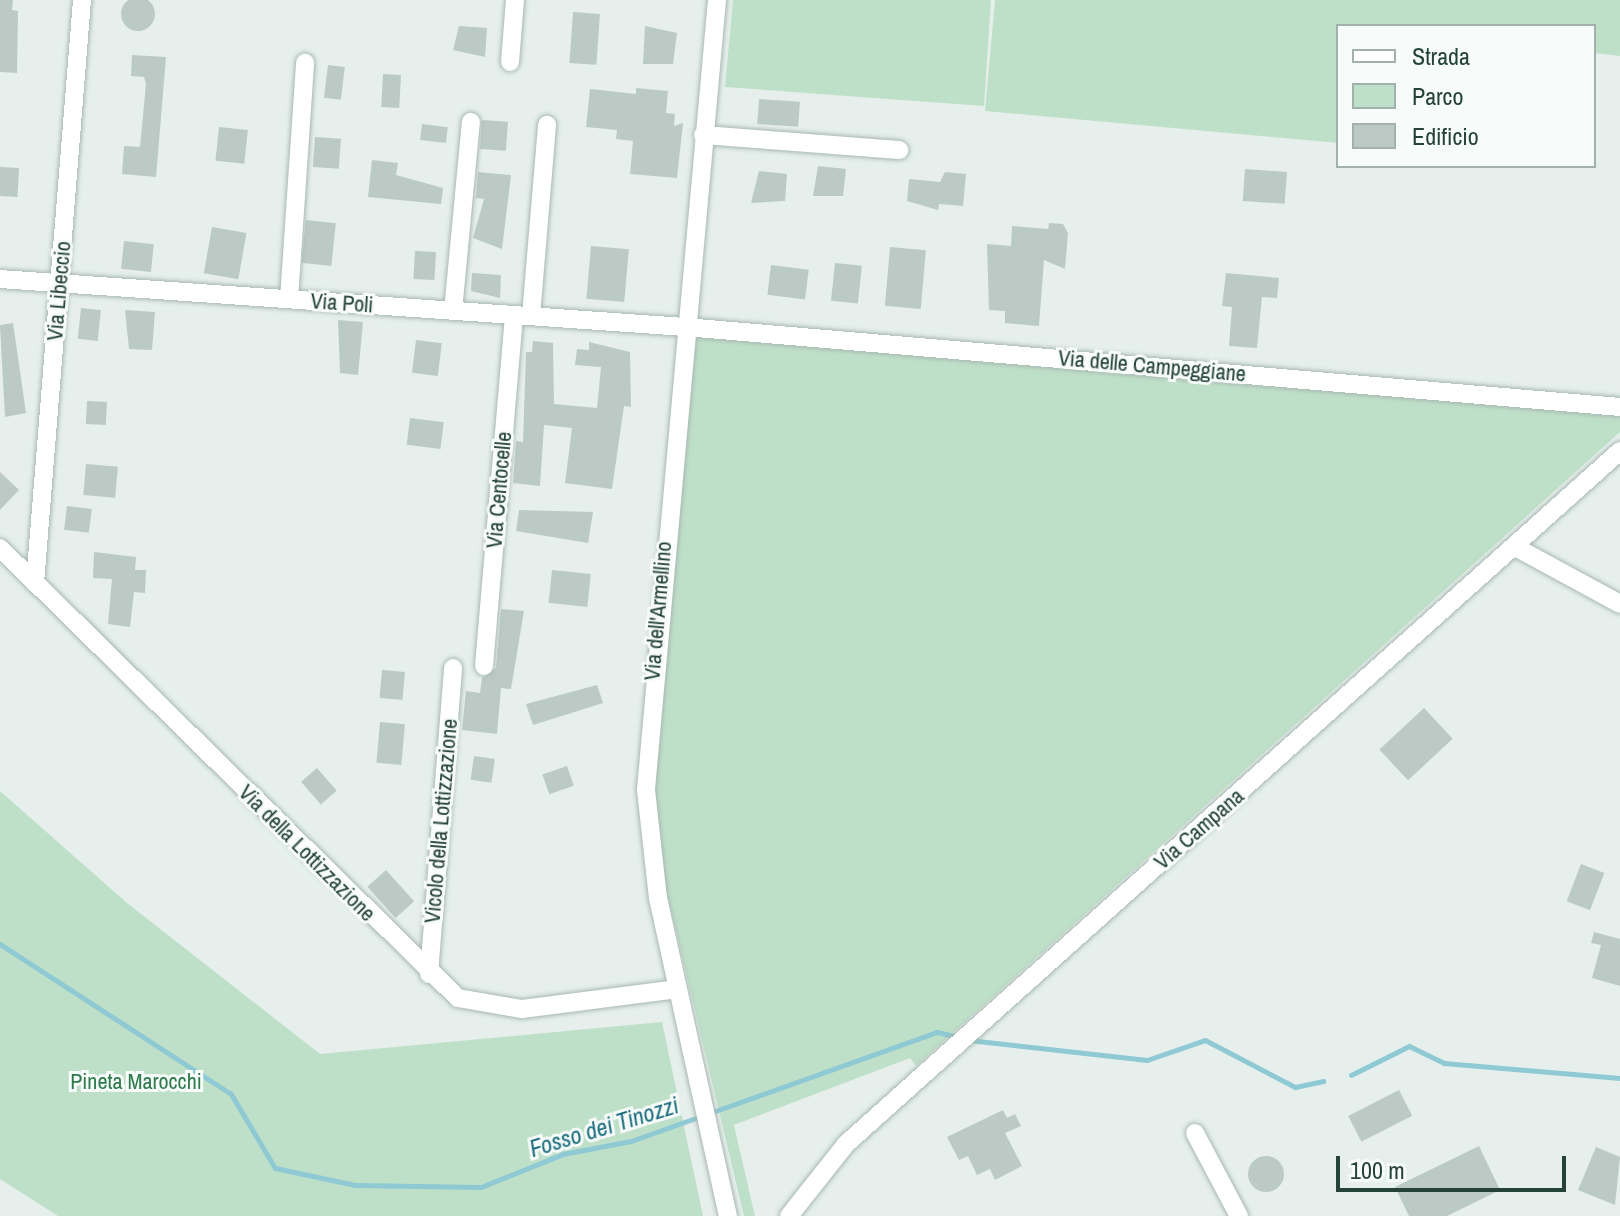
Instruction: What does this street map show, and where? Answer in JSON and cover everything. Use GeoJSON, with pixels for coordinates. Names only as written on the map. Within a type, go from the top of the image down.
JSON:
{"type":"FeatureCollection","features":[{"type":"Feature","properties":{"kind":"street","name":"Via Libeccio"},"geometry":{"type":"LineString","coordinates":[[35,583],[82,0]]}},
{"type":"Feature","properties":{"kind":"street"},"geometry":{"type":"LineString","coordinates":[[510,62],[515,0]]}},
{"type":"Feature","properties":{"kind":"street","name":"Via dell'Armellino"},"geometry":{"type":"LineString","coordinates":[[717,0],[646,772],[652,862],[728,1216]]}},
{"type":"Feature","properties":{"kind":"street"},"geometry":{"type":"LineString","coordinates":[[289,299],[305,63]]}},
{"type":"Feature","properties":{"kind":"street"},"geometry":{"type":"LineString","coordinates":[[453,311],[471,122]]}},
{"type":"Feature","properties":{"kind":"street","name":"Via Centocelle"},"geometry":{"type":"LineString","coordinates":[[484,666],[522,316],[547,125]]}},
{"type":"Feature","properties":{"kind":"street"},"geometry":{"type":"LineString","coordinates":[[704,129],[883,137]]}},
{"type":"Feature","properties":{"kind":"street"},"geometry":{"type":"LineString","coordinates":[[704,129],[899,150]]}},
{"type":"Feature","properties":{"kind":"street","name":"Via Poli"},"geometry":{"type":"LineString","coordinates":[[0,279],[685,327]]}},
{"type":"Feature","properties":{"kind":"street","name":"Via delle Campeggiane"},"geometry":{"type":"LineString","coordinates":[[685,327],[1620,407]]}},
{"type":"Feature","properties":{"kind":"street","name":"Via Campana"},"geometry":{"type":"LineString","coordinates":[[789,1216],[823,1167],[948,1051],[1517,548],[1620,451]]}},
{"type":"Feature","properties":{"kind":"street","name":"Via della Lottizzazione"},"geometry":{"type":"LineString","coordinates":[[0,548],[429,974],[458,998],[503,1009],[678,989]]}},
{"type":"Feature","properties":{"kind":"street"},"geometry":{"type":"LineString","coordinates":[[1517,548],[1620,604]]}},
{"type":"Feature","properties":{"kind":"street","name":"Vicolo della Lottizzazione"},"geometry":{"type":"LineString","coordinates":[[429,974],[453,668]]}},
{"type":"Feature","properties":{"kind":"street"},"geometry":{"type":"LineString","coordinates":[[1195,1133],[1239,1216]]}},
{"type":"Feature","properties":{"kind":"green space"},"geometry":{"type":"Polygon","coordinates":[[[733,0],[991,0],[984,106],[725,87],[733,0]]]}},
{"type":"Feature","properties":{"kind":"green space"},"geometry":{"type":"Polygon","coordinates":[[[995,0],[1620,0],[1620,56],[1596,53],[1596,24],[1336,24],[1336,143],[985,111],[995,0]]]}},
{"type":"Feature","properties":{"kind":"green space"},"geometry":{"type":"Polygon","coordinates":[[[697,335],[1620,413],[1620,432],[916,1066],[910,1058],[734,1125],[755,1216],[744,1216],[654,838],[650,715],[697,335]]]}},
{"type":"Feature","properties":{"kind":"green space","name":"Pineta Marocchi"},"geometry":{"type":"Polygon","coordinates":[[[0,791],[127,903],[320,1054],[662,1022],[703,1216],[58,1216],[0,1179],[0,791]]]}},
{"type":"Feature","properties":{"kind":"building"},"geometry":{"type":"Polygon","coordinates":[[[132,-1],[144,-1],[155,14],[150,26],[138,31],[126,26],[121,14],[126,2],[132,-1]]]}},
{"type":"Feature","properties":{"kind":"building"},"geometry":{"type":"Polygon","coordinates":[[[0,0],[13,0],[12,10],[18,11],[17,73],[0,72],[0,0]]]}},
{"type":"Feature","properties":{"kind":"building"},"geometry":{"type":"Polygon","coordinates":[[[573,12],[600,14],[596,65],[569,63],[573,12]]]}},
{"type":"Feature","properties":{"kind":"building"},"geometry":{"type":"Polygon","coordinates":[[[459,26],[487,28],[485,57],[453,50],[459,26]]]}},
{"type":"Feature","properties":{"kind":"building"},"geometry":{"type":"Polygon","coordinates":[[[645,26],[677,33],[673,64],[643,64],[645,26]]]}},
{"type":"Feature","properties":{"kind":"building"},"geometry":{"type":"Polygon","coordinates":[[[132,55],[166,57],[156,177],[122,174],[124,146],[140,147],[146,84],[144,77],[131,76],[132,55]]]}},
{"type":"Feature","properties":{"kind":"building"},"geometry":{"type":"Polygon","coordinates":[[[328,65],[345,67],[341,100],[324,98],[328,65]]]}},
{"type":"Feature","properties":{"kind":"building"},"geometry":{"type":"Polygon","coordinates":[[[383,74],[401,75],[399,108],[381,107],[383,74]]]}},
{"type":"Feature","properties":{"kind":"building"},"geometry":{"type":"Polygon","coordinates":[[[636,88],[668,91],[666,113],[675,114],[674,126],[683,123],[677,178],[630,174],[633,141],[616,139],[617,130],[586,127],[590,89],[636,94],[636,88]]]}},
{"type":"Feature","properties":{"kind":"building"},"geometry":{"type":"Polygon","coordinates":[[[759,99],[800,102],[798,127],[757,124],[759,99]]]}},
{"type":"Feature","properties":{"kind":"building"},"geometry":{"type":"Polygon","coordinates":[[[482,120],[508,122],[506,151],[480,149],[482,120]]]}},
{"type":"Feature","properties":{"kind":"building"},"geometry":{"type":"Polygon","coordinates":[[[422,124],[448,127],[446,143],[420,140],[422,124]]]}},
{"type":"Feature","properties":{"kind":"building"},"geometry":{"type":"Polygon","coordinates":[[[219,127],[248,130],[244,164],[215,161],[219,127]]]}},
{"type":"Feature","properties":{"kind":"building"},"geometry":{"type":"Polygon","coordinates":[[[315,137],[341,139],[339,169],[313,167],[315,137]]]}},
{"type":"Feature","properties":{"kind":"building"},"geometry":{"type":"Polygon","coordinates":[[[372,160],[398,163],[396,175],[443,188],[441,204],[368,197],[372,160]]]}},
{"type":"Feature","properties":{"kind":"building"},"geometry":{"type":"Polygon","coordinates":[[[818,166],[846,169],[843,196],[813,196],[818,166]]]}},
{"type":"Feature","properties":{"kind":"building"},"geometry":{"type":"Polygon","coordinates":[[[0,167],[19,168],[17,197],[0,196],[0,167]]]}},
{"type":"Feature","properties":{"kind":"building"},"geometry":{"type":"Polygon","coordinates":[[[1245,169],[1287,172],[1285,204],[1243,201],[1245,169]]]}},
{"type":"Feature","properties":{"kind":"building"},"geometry":{"type":"Polygon","coordinates":[[[759,171],[787,174],[785,201],[751,203],[759,171]]]}},
{"type":"Feature","properties":{"kind":"building"},"geometry":{"type":"Polygon","coordinates":[[[478,172],[511,175],[502,249],[473,238],[484,199],[476,198],[478,172]]]}},
{"type":"Feature","properties":{"kind":"building"},"geometry":{"type":"Polygon","coordinates":[[[945,172],[966,174],[963,206],[939,204],[938,210],[907,201],[909,179],[940,182],[945,172]]]}},
{"type":"Feature","properties":{"kind":"building"},"geometry":{"type":"Polygon","coordinates":[[[306,220],[336,223],[331,266],[302,263],[306,220]]]}},
{"type":"Feature","properties":{"kind":"building"},"geometry":{"type":"Polygon","coordinates":[[[1049,223],[1063,224],[1068,233],[1065,269],[1044,260],[1039,326],[1005,323],[1005,311],[989,310],[987,244],[1011,246],[1012,226],[1048,229],[1049,223]]]}},
{"type":"Feature","properties":{"kind":"building"},"geometry":{"type":"Polygon","coordinates":[[[212,227],[246,233],[238,279],[204,273],[212,227]]]}},
{"type":"Feature","properties":{"kind":"building"},"geometry":{"type":"Polygon","coordinates":[[[124,241],[154,244],[151,272],[121,269],[124,241]]]}},
{"type":"Feature","properties":{"kind":"building"},"geometry":{"type":"Polygon","coordinates":[[[591,246],[629,249],[624,302],[586,299],[591,246]]]}},
{"type":"Feature","properties":{"kind":"building"},"geometry":{"type":"Polygon","coordinates":[[[890,247],[926,250],[921,309],[885,306],[890,247]]]}},
{"type":"Feature","properties":{"kind":"building"},"geometry":{"type":"Polygon","coordinates":[[[415,251],[436,252],[435,280],[414,279],[415,251]]]}},
{"type":"Feature","properties":{"kind":"building"},"geometry":{"type":"Polygon","coordinates":[[[835,263],[862,266],[858,304],[831,301],[835,263]]]}},
{"type":"Feature","properties":{"kind":"building"},"geometry":{"type":"Polygon","coordinates":[[[771,265],[809,270],[805,299],[767,295],[771,265]]]}},
{"type":"Feature","properties":{"kind":"building"},"geometry":{"type":"Polygon","coordinates":[[[472,273],[501,275],[500,298],[471,291],[472,273]]]}},
{"type":"Feature","properties":{"kind":"building"},"geometry":{"type":"Polygon","coordinates":[[[1226,273],[1279,278],[1277,298],[1262,297],[1257,348],[1229,346],[1232,307],[1222,306],[1226,273]]]}},
{"type":"Feature","properties":{"kind":"building"},"geometry":{"type":"Polygon","coordinates":[[[81,308],[101,310],[98,341],[78,339],[81,308]]]}},
{"type":"Feature","properties":{"kind":"building"},"geometry":{"type":"Polygon","coordinates":[[[125,310],[155,312],[152,350],[129,349],[125,310]]]}},
{"type":"Feature","properties":{"kind":"building"},"geometry":{"type":"Polygon","coordinates":[[[338,320],[363,322],[358,375],[340,373],[338,320]]]}},
{"type":"Feature","properties":{"kind":"building"},"geometry":{"type":"Polygon","coordinates":[[[13,323],[26,413],[5,417],[0,325],[13,323]]]}},
{"type":"Feature","properties":{"kind":"building"},"geometry":{"type":"Polygon","coordinates":[[[416,340],[442,343],[438,376],[412,373],[416,340]]]}},
{"type":"Feature","properties":{"kind":"building"},"geometry":{"type":"Polygon","coordinates":[[[533,341],[553,343],[554,404],[597,408],[601,367],[575,365],[577,349],[589,350],[589,342],[630,352],[631,407],[624,406],[612,489],[565,483],[572,428],[544,425],[540,486],[513,483],[516,441],[523,442],[526,352],[532,352],[533,341]]]}},
{"type":"Feature","properties":{"kind":"building"},"geometry":{"type":"Polygon","coordinates":[[[87,401],[107,402],[106,425],[86,424],[87,401]]]}},
{"type":"Feature","properties":{"kind":"building"},"geometry":{"type":"Polygon","coordinates":[[[410,418],[444,422],[440,449],[407,445],[410,418]]]}},
{"type":"Feature","properties":{"kind":"building"},"geometry":{"type":"Polygon","coordinates":[[[86,464],[118,467],[115,498],[83,495],[86,464]]]}},
{"type":"Feature","properties":{"kind":"building"},"geometry":{"type":"Polygon","coordinates":[[[0,472],[19,490],[0,510],[0,472]]]}},
{"type":"Feature","properties":{"kind":"building"},"geometry":{"type":"Polygon","coordinates":[[[67,506],[92,509],[89,533],[64,530],[67,506]]]}},
{"type":"Feature","properties":{"kind":"building"},"geometry":{"type":"Polygon","coordinates":[[[519,510],[593,512],[588,543],[516,531],[519,510]]]}},
{"type":"Feature","properties":{"kind":"building"},"geometry":{"type":"Polygon","coordinates":[[[94,552],[136,557],[135,570],[146,570],[145,593],[134,592],[130,627],[108,624],[112,579],[93,578],[94,552]]]}},
{"type":"Feature","properties":{"kind":"building"},"geometry":{"type":"Polygon","coordinates":[[[552,570],[591,574],[587,607],[549,603],[552,570]]]}},
{"type":"Feature","properties":{"kind":"building"},"geometry":{"type":"Polygon","coordinates":[[[501,609],[524,611],[511,689],[501,688],[497,734],[462,730],[466,691],[480,693],[482,678],[496,668],[501,609]]]}},
{"type":"Feature","properties":{"kind":"building"},"geometry":{"type":"Polygon","coordinates":[[[382,670],[405,672],[402,700],[380,698],[382,670]]]}},
{"type":"Feature","properties":{"kind":"building"},"geometry":{"type":"Polygon","coordinates":[[[597,685],[603,703],[533,725],[526,704],[597,685]]]}},
{"type":"Feature","properties":{"kind":"building"},"geometry":{"type":"Polygon","coordinates":[[[1424,708],[1453,739],[1408,780],[1379,750],[1424,708]]]}},
{"type":"Feature","properties":{"kind":"building"},"geometry":{"type":"Polygon","coordinates":[[[380,722],[405,724],[401,765],[376,763],[380,722]]]}},
{"type":"Feature","properties":{"kind":"building"},"geometry":{"type":"Polygon","coordinates":[[[474,756],[495,759],[491,783],[471,780],[474,756]]]}},
{"type":"Feature","properties":{"kind":"building"},"geometry":{"type":"Polygon","coordinates":[[[567,766],[574,786],[549,794],[542,774],[567,766]]]}},
{"type":"Feature","properties":{"kind":"building"},"geometry":{"type":"Polygon","coordinates":[[[317,768],[337,791],[321,804],[301,782],[317,768]]]}},
{"type":"Feature","properties":{"kind":"building"},"geometry":{"type":"Polygon","coordinates":[[[1581,864],[1604,873],[1590,910],[1567,901],[1581,864]]]}},
{"type":"Feature","properties":{"kind":"building"},"geometry":{"type":"Polygon","coordinates":[[[386,870],[414,901],[396,918],[367,887],[386,870]]]}},
{"type":"Feature","properties":{"kind":"building"},"geometry":{"type":"Polygon","coordinates":[[[1594,932],[1620,939],[1620,986],[1592,978],[1601,945],[1591,943],[1594,932]]]}},
{"type":"Feature","properties":{"kind":"building"},"geometry":{"type":"Polygon","coordinates":[[[1399,1090],[1412,1116],[1361,1142],[1348,1116],[1399,1090]]]}},
{"type":"Feature","properties":{"kind":"building"},"geometry":{"type":"Polygon","coordinates":[[[1003,1110],[1007,1118],[1015,1114],[1021,1126],[1005,1133],[1022,1166],[995,1180],[990,1169],[977,1175],[968,1156],[959,1160],[947,1137],[1003,1110]]]}},
{"type":"Feature","properties":{"kind":"building"},"geometry":{"type":"Polygon","coordinates":[[[1479,1146],[1500,1190],[1447,1216],[1409,1216],[1395,1187],[1479,1146]]]}},
{"type":"Feature","properties":{"kind":"building"},"geometry":{"type":"Polygon","coordinates":[[[1596,1147],[1620,1157],[1615,1205],[1578,1190],[1596,1147]]]}},
{"type":"Feature","properties":{"kind":"building"},"geometry":{"type":"Polygon","coordinates":[[[1266,1156],[1279,1161],[1284,1174],[1279,1187],[1266,1192],[1253,1187],[1248,1174],[1253,1161],[1266,1156]]]}},
{"type":"Feature","properties":{"kind":"waterway","name":"Fosso dei Tinozzi"},"geometry":{"type":"LineString","coordinates":[[0,944],[231,1094],[275,1168],[355,1185],[481,1187],[563,1154],[631,1141],[937,1032],[959,1037]]}},
{"type":"Feature","properties":{"kind":"waterway","name":"Fosso dei Tinozzi"},"geometry":{"type":"LineString","coordinates":[[969,1040],[1147,1060],[1205,1040],[1295,1087],[1323,1081]]}},
{"type":"Feature","properties":{"kind":"waterway","name":"Fosso dei Tinozzi"},"geometry":{"type":"LineString","coordinates":[[1351,1075],[1409,1046],[1444,1063],[1620,1078]]}}]}
